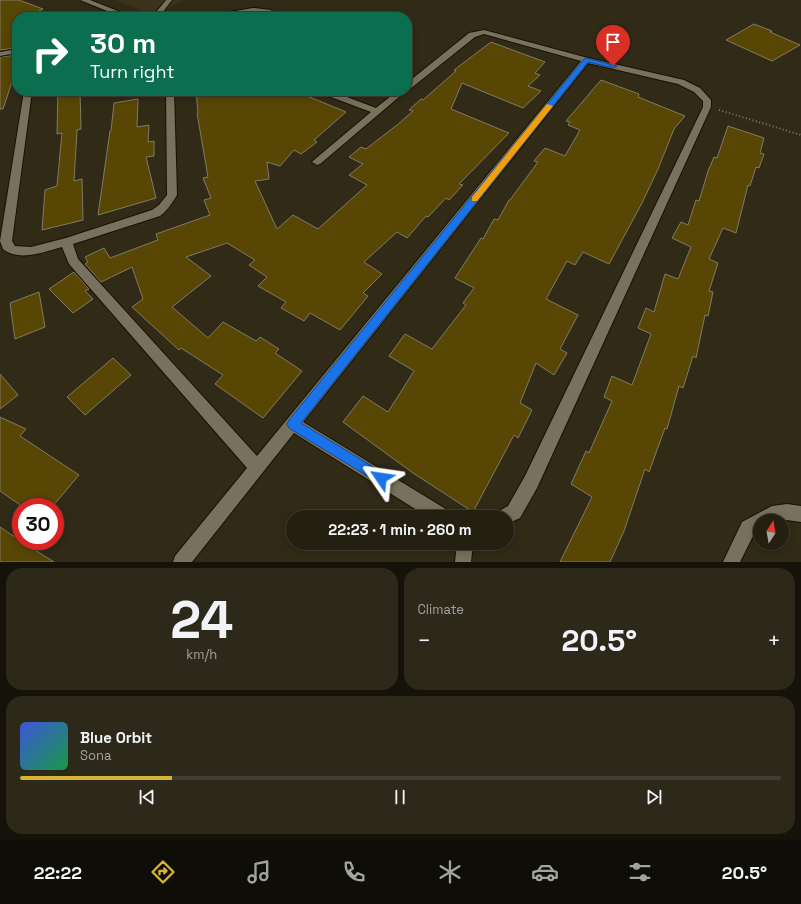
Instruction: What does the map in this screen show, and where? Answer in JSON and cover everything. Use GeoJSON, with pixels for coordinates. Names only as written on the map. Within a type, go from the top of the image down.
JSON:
{"type":"FeatureCollection","features":[{"type":"Feature","properties":{"kind":"street"},"geometry":{"type":"LineString","coordinates":[[84,0],[116,12]]}},
{"type":"Feature","properties":{"kind":"street"},"geometry":{"type":"LineString","coordinates":[[241,12],[253,10],[268,12]]}},
{"type":"Feature","properties":{"kind":"street"},"geometry":{"type":"LineString","coordinates":[[412,83],[472,35],[480,32],[497,35],[586,60],[681,82],[697,90],[707,100],[707,107],[531,482],[514,512]]}},
{"type":"Feature","properties":{"kind":"street"},"geometry":{"type":"LineString","coordinates":[[0,54],[12,53]]}},
{"type":"Feature","properties":{"kind":"street"},"geometry":{"type":"LineString","coordinates":[[180,562],[586,60]]}},
{"type":"Feature","properties":{"kind":"street"},"geometry":{"type":"LineString","coordinates":[[27,96],[6,241],[7,246],[12,250],[21,251],[31,251],[66,242],[156,213],[169,201],[172,195],[170,96]]}},
{"type":"Feature","properties":{"kind":"street"},"geometry":{"type":"LineString","coordinates":[[336,96],[376,111]]}},
{"type":"Feature","properties":{"kind":"street"},"geometry":{"type":"LineString","coordinates":[[317,162],[396,96]]}},
{"type":"Feature","properties":{"kind":"street"},"geometry":{"type":"LineString","coordinates":[[66,242],[73,261],[257,468]]}},
{"type":"Feature","properties":{"kind":"street"},"geometry":{"type":"LineString","coordinates":[[293,424],[432,510]]}},
{"type":"Feature","properties":{"kind":"street"},"geometry":{"type":"LineString","coordinates":[[731,562],[748,528],[772,514],[787,512],[801,514]]}},
{"type":"Feature","properties":{"kind":"street"},"geometry":{"type":"LineString","coordinates":[[463,562],[464,550]]}},
{"type":"Feature","properties":{"kind":"lane"},"geometry":{"type":"LineString","coordinates":[[159,12],[169,0]]}},
{"type":"Feature","properties":{"kind":"path"},"geometry":{"type":"LineString","coordinates":[[707,107],[801,135]]}},
{"type":"Feature","properties":{"kind":"shaded area"},"geometry":{"type":"Polygon","coordinates":[[[115,0],[184,0],[160,12],[146,12],[115,0]]]}},
{"type":"Feature","properties":{"kind":"building"},"geometry":{"type":"Polygon","coordinates":[[[0,0],[19,0],[43,9],[37,12],[12,12],[12,49],[0,50],[0,0]]]}},
{"type":"Feature","properties":{"kind":"building"},"geometry":{"type":"Polygon","coordinates":[[[754,24],[800,45],[772,61],[726,40],[754,24]]]}},
{"type":"Feature","properties":{"kind":"building"},"geometry":{"type":"Polygon","coordinates":[[[491,42],[545,62],[535,73],[540,75],[528,86],[541,91],[523,108],[462,83],[451,109],[509,133],[459,184],[463,185],[449,200],[446,198],[428,217],[426,216],[407,238],[397,232],[364,262],[382,274],[363,293],[368,296],[340,330],[310,313],[304,321],[281,308],[286,302],[258,286],[267,277],[249,265],[255,260],[227,243],[186,257],[211,276],[172,307],[208,338],[223,322],[256,341],[260,337],[279,349],[275,353],[302,371],[263,418],[215,384],[223,375],[181,348],[179,350],[132,307],[143,299],[132,267],[101,282],[85,264],[88,262],[85,257],[104,248],[110,258],[158,240],[156,234],[210,215],[204,200],[211,198],[203,178],[208,177],[197,113],[196,96],[307,96],[346,112],[314,140],[317,142],[301,154],[294,150],[280,166],[267,162],[269,179],[255,181],[277,229],[293,215],[318,229],[367,185],[349,175],[363,164],[349,157],[361,147],[366,149],[397,125],[413,111],[409,110],[421,99],[423,100],[456,71],[454,70],[491,42]]]}},
{"type":"Feature","properties":{"kind":"building"},"geometry":{"type":"Polygon","coordinates":[[[12,56],[12,82],[3,109],[0,109],[0,57],[12,56]]]}},
{"type":"Feature","properties":{"kind":"building"},"geometry":{"type":"Polygon","coordinates":[[[601,80],[639,94],[638,97],[685,116],[674,129],[642,203],[609,264],[583,252],[575,265],[567,261],[546,299],[578,315],[560,349],[567,353],[554,375],[536,363],[520,403],[532,410],[518,438],[514,435],[474,510],[470,510],[413,473],[343,422],[363,396],[388,412],[414,371],[389,356],[405,334],[432,349],[466,305],[463,303],[474,288],[455,278],[481,238],[483,239],[494,219],[498,220],[509,200],[538,162],[534,161],[545,148],[565,156],[580,130],[568,125],[570,122],[566,121],[601,80]]]}},
{"type":"Feature","properties":{"kind":"building"},"geometry":{"type":"Polygon","coordinates":[[[58,96],[80,96],[81,129],[77,130],[74,181],[82,179],[83,220],[42,230],[45,190],[57,186],[62,133],[57,134],[58,96]]]}},
{"type":"Feature","properties":{"kind":"building"},"geometry":{"type":"Polygon","coordinates":[[[138,99],[137,127],[149,125],[148,142],[154,141],[154,156],[146,157],[156,198],[98,215],[114,103],[138,99]]]}},
{"type":"Feature","properties":{"kind":"building"},"geometry":{"type":"Polygon","coordinates":[[[728,126],[764,138],[760,153],[764,154],[759,168],[756,167],[750,186],[748,185],[736,233],[723,228],[709,259],[718,263],[709,291],[713,292],[708,316],[705,315],[696,358],[693,356],[683,388],[679,386],[667,429],[665,428],[649,472],[645,469],[624,531],[610,562],[560,562],[592,497],[571,484],[586,451],[589,453],[612,401],[604,397],[612,376],[632,385],[651,334],[638,328],[646,308],[654,312],[665,274],[678,279],[691,247],[672,238],[681,222],[688,225],[696,200],[699,201],[708,171],[714,157],[717,158],[728,126]]]}},
{"type":"Feature","properties":{"kind":"building"},"geometry":{"type":"Polygon","coordinates":[[[74,272],[89,289],[85,291],[93,299],[73,313],[49,289],[74,272]]]}},
{"type":"Feature","properties":{"kind":"building"},"geometry":{"type":"Polygon","coordinates":[[[39,292],[45,327],[15,339],[10,303],[39,292]]]}},
{"type":"Feature","properties":{"kind":"building"},"geometry":{"type":"Polygon","coordinates":[[[113,358],[131,375],[85,415],[67,397],[113,358]]]}},
{"type":"Feature","properties":{"kind":"building"},"geometry":{"type":"Polygon","coordinates":[[[0,374],[18,395],[0,409],[0,374]]]}},
{"type":"Feature","properties":{"kind":"building"},"geometry":{"type":"Polygon","coordinates":[[[0,417],[26,429],[20,436],[79,475],[60,498],[12,498],[12,499],[0,491],[0,417]]]}},
{"type":"Feature","properties":{"kind":"building"},"geometry":{"type":"Polygon","coordinates":[[[0,527],[12,535],[12,550],[35,550],[54,562],[0,562],[0,527]]]}},
{"type":"Feature","properties":{"kind":"slow traffic"},"geometry":{"type":"LineString","coordinates":[[474,199],[550,106]]}},
{"type":"Feature","properties":{"kind":"route"},"geometry":{"type":"LineString","coordinates":[[381,478],[293,424],[586,60],[613,66]]}}]}
